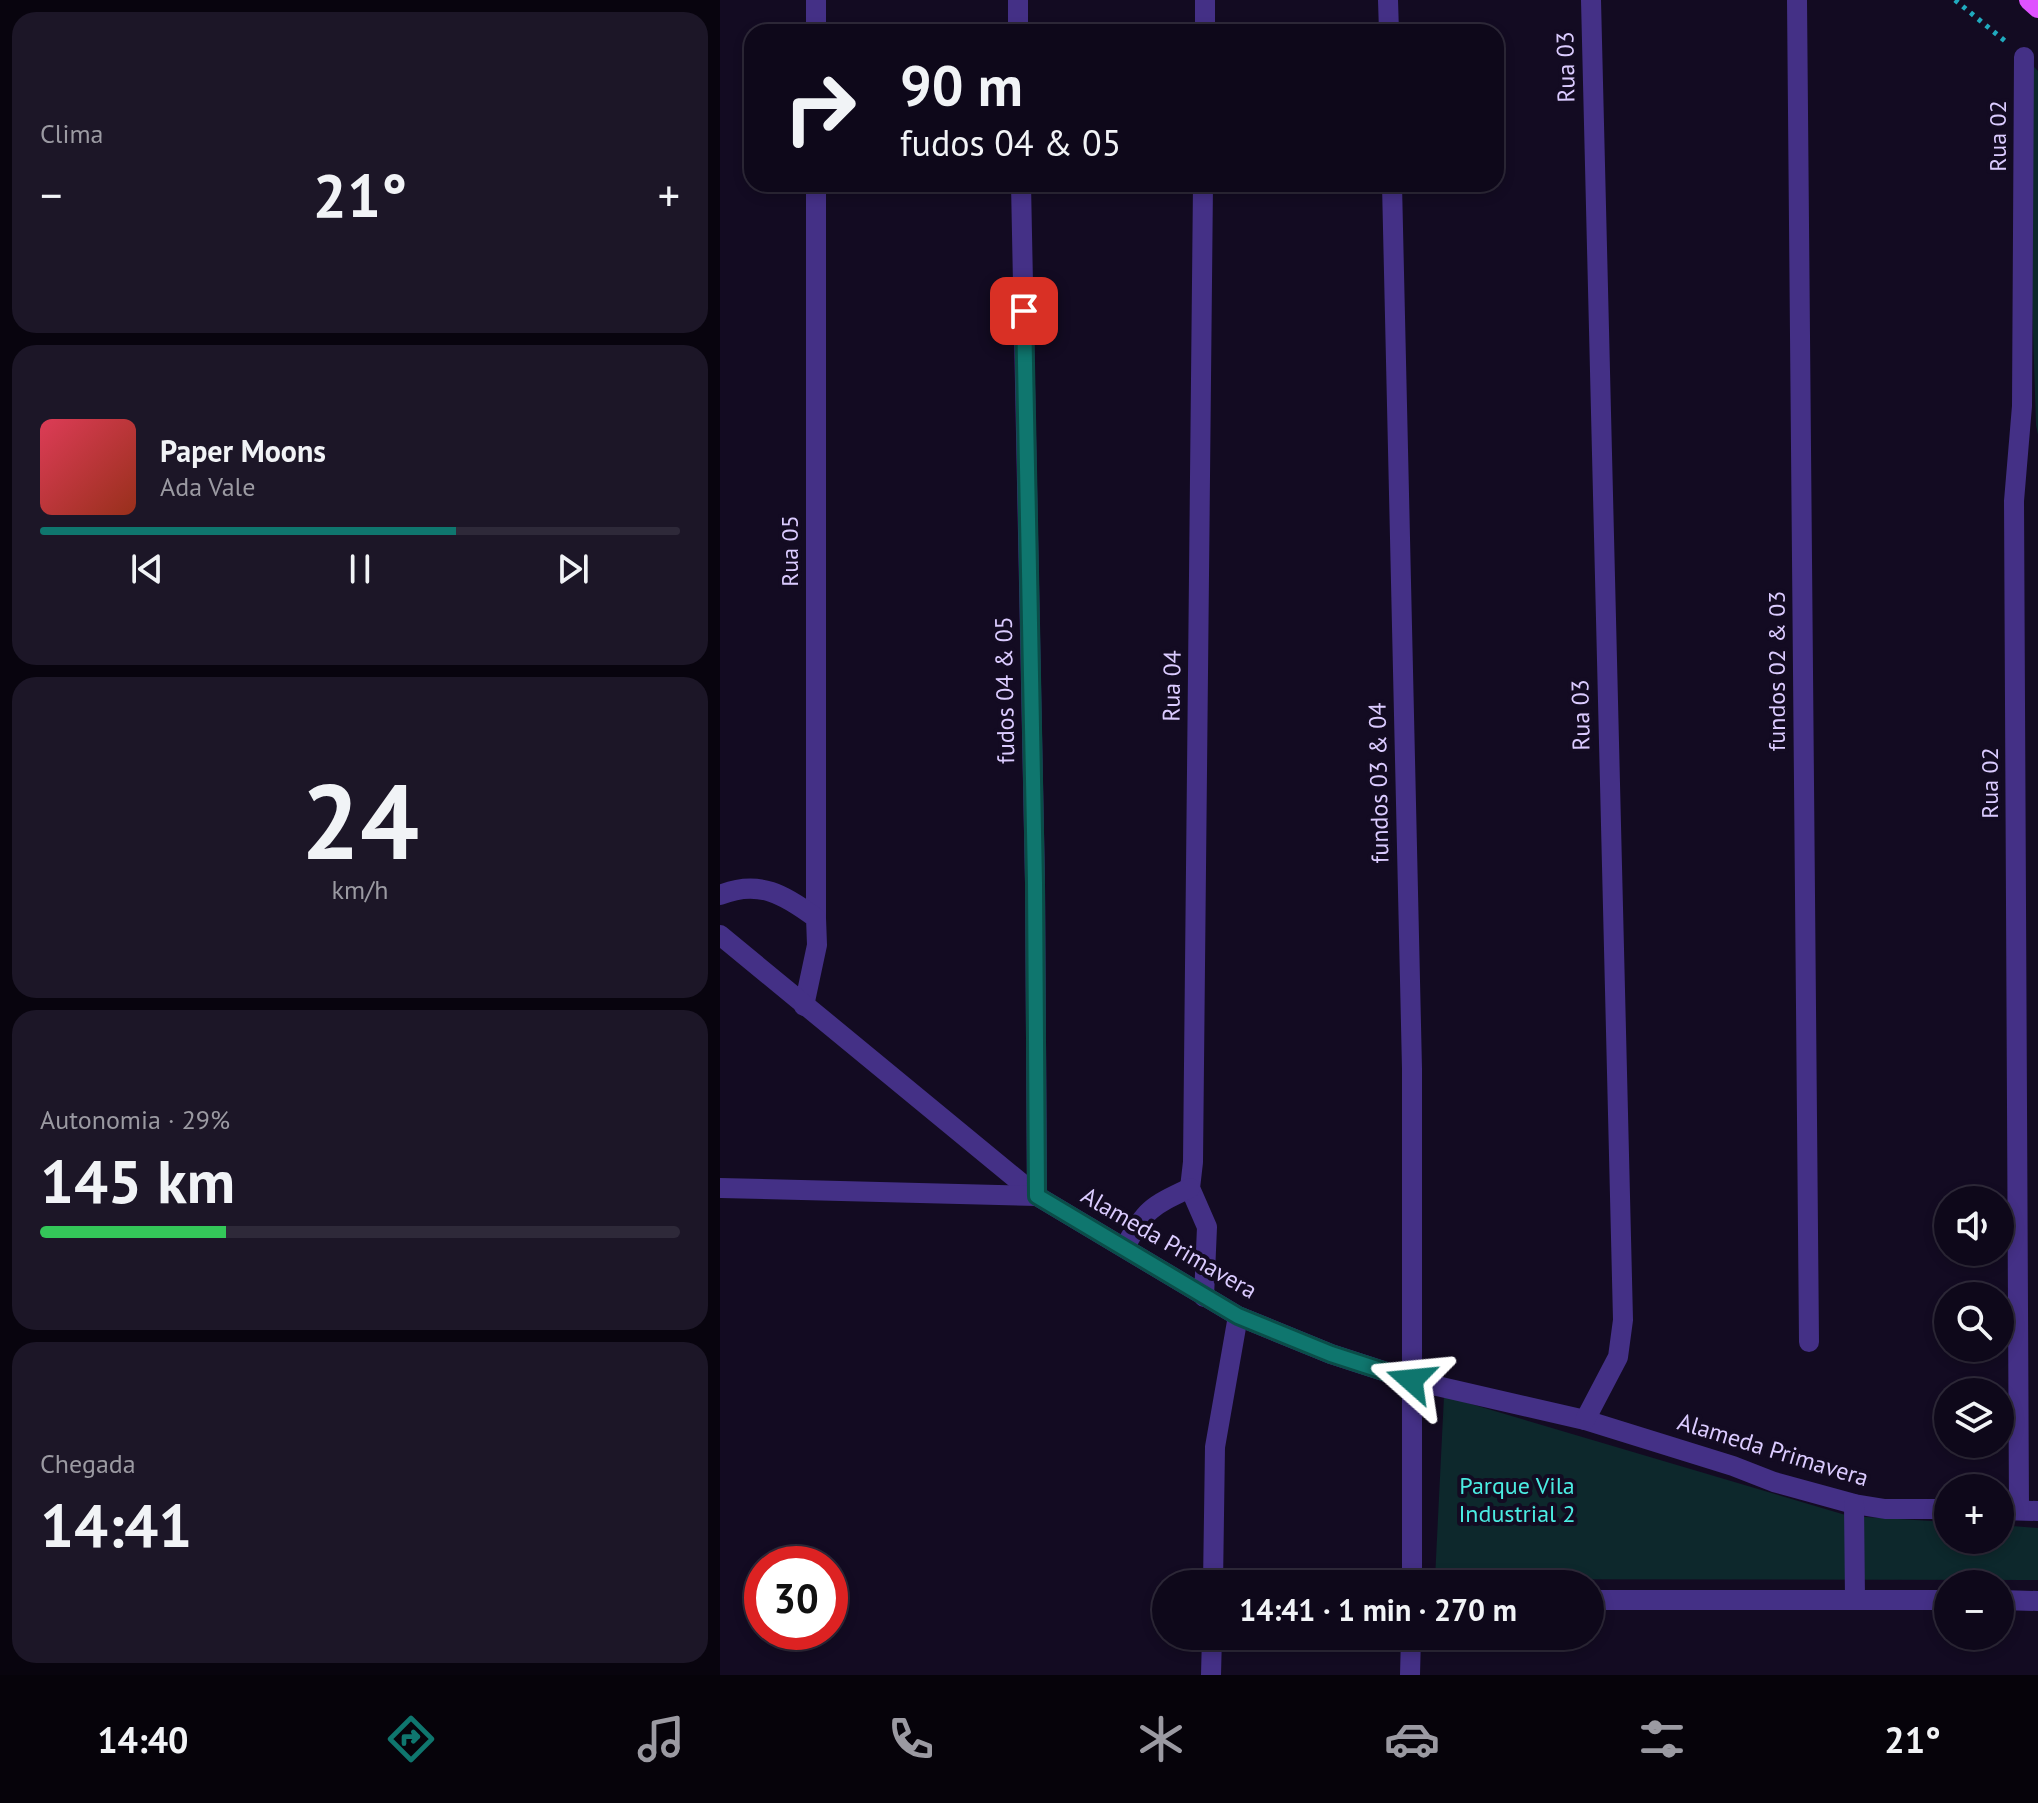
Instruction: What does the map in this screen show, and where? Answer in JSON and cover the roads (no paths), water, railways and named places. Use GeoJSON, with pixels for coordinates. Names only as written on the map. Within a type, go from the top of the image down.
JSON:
{"type":"FeatureCollection","features":[{"type":"Feature","properties":{"kind":"main road"},"geometry":{"type":"LineString","coordinates":[[2029,0],[2038,8]]}},
{"type":"Feature","properties":{"kind":"street"},"geometry":{"type":"LineString","coordinates":[[816,0],[816,24]]}},
{"type":"Feature","properties":{"kind":"street"},"geometry":{"type":"LineString","coordinates":[[1018,0],[1018,24]]}},
{"type":"Feature","properties":{"kind":"street"},"geometry":{"type":"LineString","coordinates":[[1205,0],[1205,24]]}},
{"type":"Feature","properties":{"kind":"street"},"geometry":{"type":"LineString","coordinates":[[1388,0],[1389,24]]}},
{"type":"Feature","properties":{"kind":"street","name":"Rua 03"},"geometry":{"type":"LineString","coordinates":[[1585,1420],[1618,1357],[1623,1320],[1591,0]]}},
{"type":"Feature","properties":{"kind":"street","name":"fundos 02 & 03"},"geometry":{"type":"LineString","coordinates":[[1797,0],[1809,1342]]}},
{"type":"Feature","properties":{"kind":"street","name":"Rua 02"},"geometry":{"type":"LineString","coordinates":[[2019,1510],[2014,501],[2022,406],[2024,57]]}},
{"type":"Feature","properties":{"kind":"street","name":"Rua 05"},"geometry":{"type":"LineString","coordinates":[[804,1006],[817,945],[816,192]]}},
{"type":"Feature","properties":{"kind":"street","name":"fudos 04 & 05"},"geometry":{"type":"LineString","coordinates":[[1021,192],[1035,883],[1037,1196]]}},
{"type":"Feature","properties":{"kind":"street","name":"Rua 04"},"geometry":{"type":"LineString","coordinates":[[1190,1188],[1193,1162],[1203,192]]}},
{"type":"Feature","properties":{"kind":"street","name":"fundos 03 & 04"},"geometry":{"type":"LineString","coordinates":[[1392,192],[1412,1069],[1412,1570]]}},
{"type":"Feature","properties":{"kind":"street"},"geometry":{"type":"LineString","coordinates":[[720,895],[735,889],[760,889],[786,896],[816,918]]}},
{"type":"Feature","properties":{"kind":"street","name":"Alameda Primavera"},"geometry":{"type":"LineString","coordinates":[[720,935],[1037,1196],[1238,1316],[1331,1354],[1411,1380],[1585,1420],[1733,1466],[1774,1482],[1854,1504],[1885,1509],[1934,1509]]}},
{"type":"Feature","properties":{"kind":"street"},"geometry":{"type":"LineString","coordinates":[[720,1188],[1037,1196]]}},
{"type":"Feature","properties":{"kind":"street"},"geometry":{"type":"LineString","coordinates":[[1125,1247],[1140,1219],[1158,1204],[1190,1188],[1207,1227],[1204,1297]]}},
{"type":"Feature","properties":{"kind":"street"},"geometry":{"type":"LineString","coordinates":[[1213,1570],[1215,1447],[1238,1316]]}},
{"type":"Feature","properties":{"kind":"street"},"geometry":{"type":"LineString","coordinates":[[1854,1504],[1855,1599]]}},
{"type":"Feature","properties":{"kind":"street"},"geometry":{"type":"LineString","coordinates":[[1604,1600],[1934,1600]]}},
{"type":"Feature","properties":{"kind":"street"},"geometry":{"type":"LineString","coordinates":[[2014,1600],[2038,1601]]}},
{"type":"Feature","properties":{"kind":"street"},"geometry":{"type":"LineString","coordinates":[[1211,1675],[1212,1650]]}},
{"type":"Feature","properties":{"kind":"street"},"geometry":{"type":"LineString","coordinates":[[1410,1675],[1411,1650]]}},
{"type":"Feature","properties":{"kind":"park label","name":"Parque Vila Industrial 2"},"geometry":{"type":"Point","coordinates":[1517,1500]}}]}
